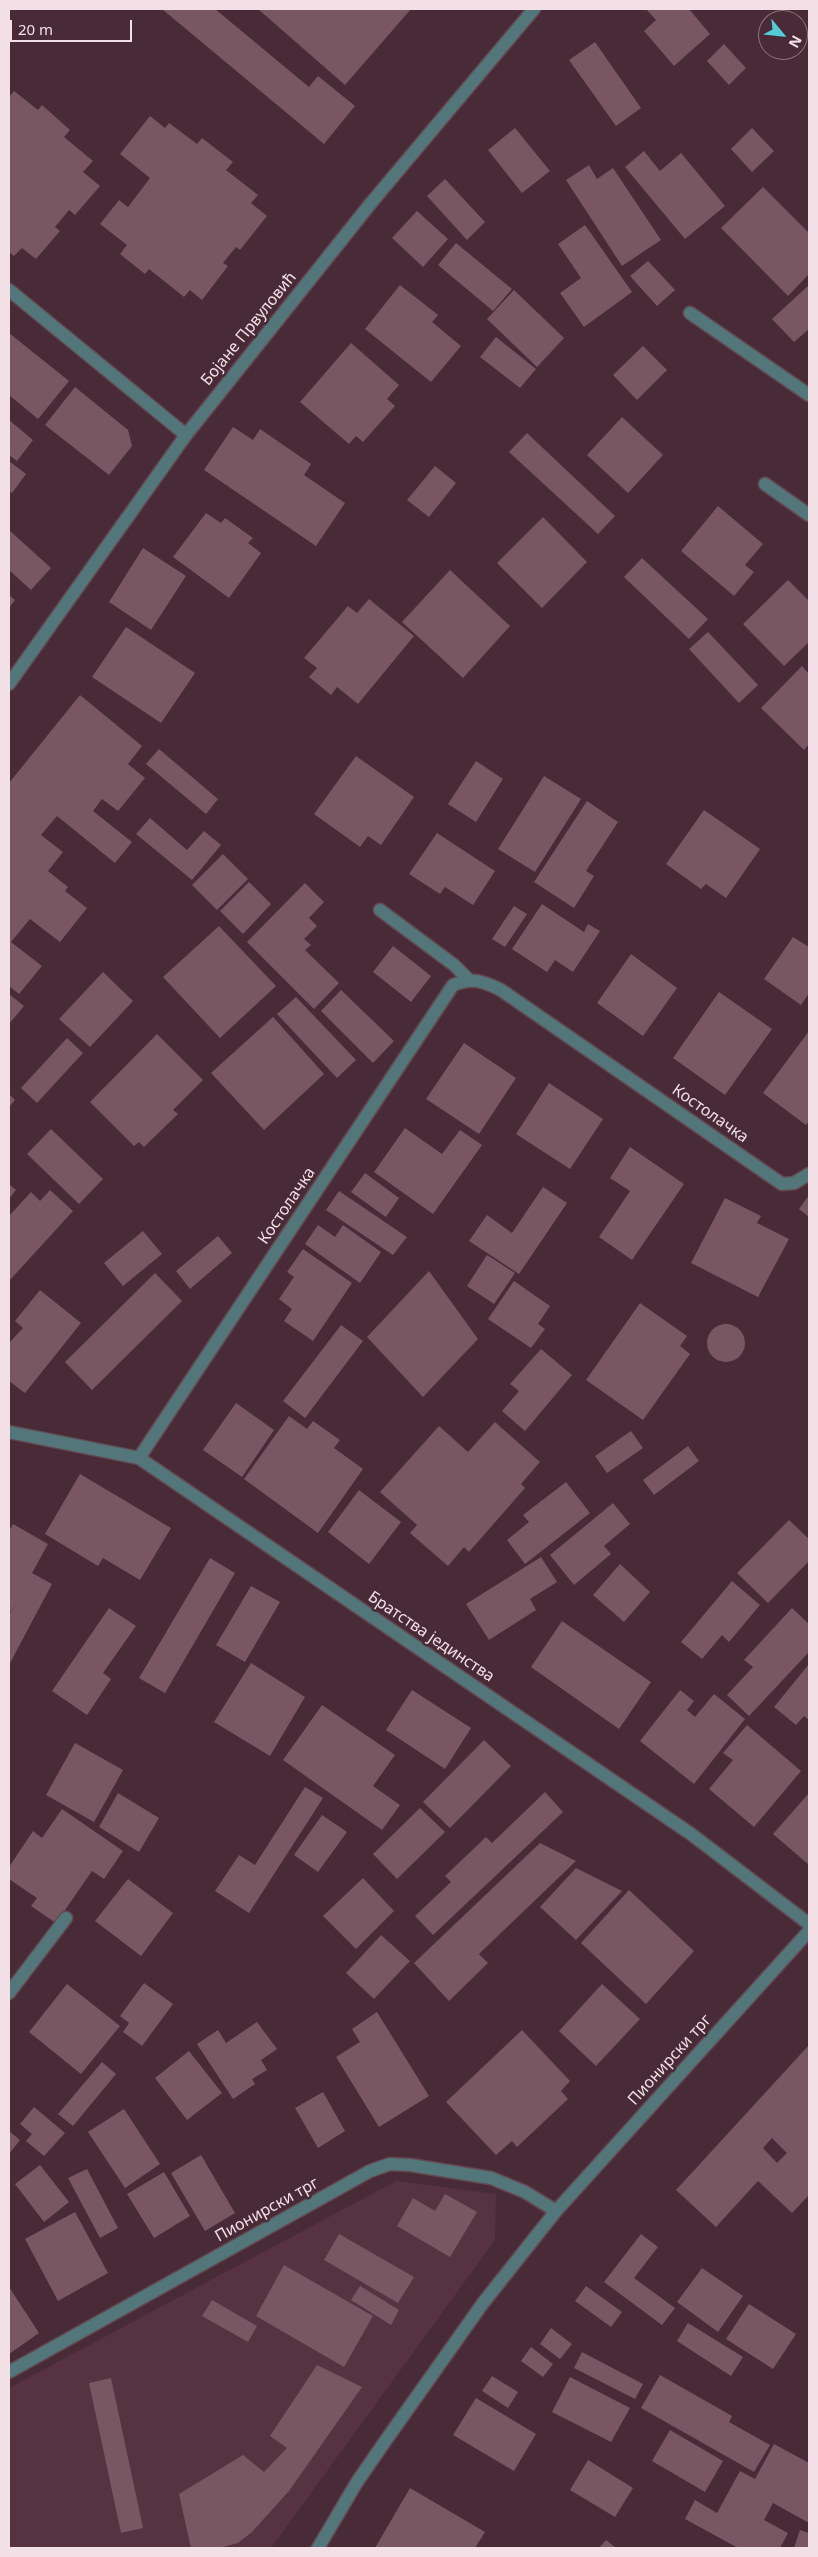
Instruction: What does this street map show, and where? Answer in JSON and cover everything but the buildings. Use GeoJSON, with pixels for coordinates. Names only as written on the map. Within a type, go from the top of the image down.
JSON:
{"type":"FeatureCollection","features":[{"type":"Feature","properties":{"kind":"street","name":"Бојане Првуловић"},"geometry":{"type":"LineString","coordinates":[[9,684],[186,435],[371,203],[534,9]]}},
{"type":"Feature","properties":{"kind":"street"},"geometry":{"type":"LineString","coordinates":[[9,290],[186,435]]}},
{"type":"Feature","properties":{"kind":"street"},"geometry":{"type":"LineString","coordinates":[[690,314],[809,395]]}},
{"type":"Feature","properties":{"kind":"street"},"geometry":{"type":"LineString","coordinates":[[765,484],[809,515]]}},
{"type":"Feature","properties":{"kind":"street","name":"Костолачка"},"geometry":{"type":"LineString","coordinates":[[380,910],[454,965],[468,979]]}},
{"type":"Feature","properties":{"kind":"street","name":"Костолачка"},"geometry":{"type":"LineString","coordinates":[[139,1458],[453,985],[468,979],[483,981],[501,990],[782,1184],[794,1182],[809,1174]]}},
{"type":"Feature","properties":{"kind":"street","name":"Братства јединства"},"geometry":{"type":"LineString","coordinates":[[9,1432],[139,1458],[691,1834],[809,1924]]}},
{"type":"Feature","properties":{"kind":"street"},"geometry":{"type":"LineString","coordinates":[[9,1992],[66,1918]]}},
{"type":"Feature","properties":{"kind":"street","name":"Пионирски трг"},"geometry":{"type":"LineString","coordinates":[[318,2548],[357,2482],[483,2303],[556,2211],[809,1931]]}},
{"type":"Feature","properties":{"kind":"street","name":"Пионирски трг"},"geometry":{"type":"LineString","coordinates":[[9,2372],[370,2171],[390,2164],[410,2164],[491,2178],[524,2192],[556,2211]]}},
{"type":"Feature","properties":{"kind":"shaded area"},"geometry":{"type":"Polygon","coordinates":[[[396,2181],[496,2194],[495,2240],[271,2548],[9,2548],[9,2388],[396,2181]]]}}]}
